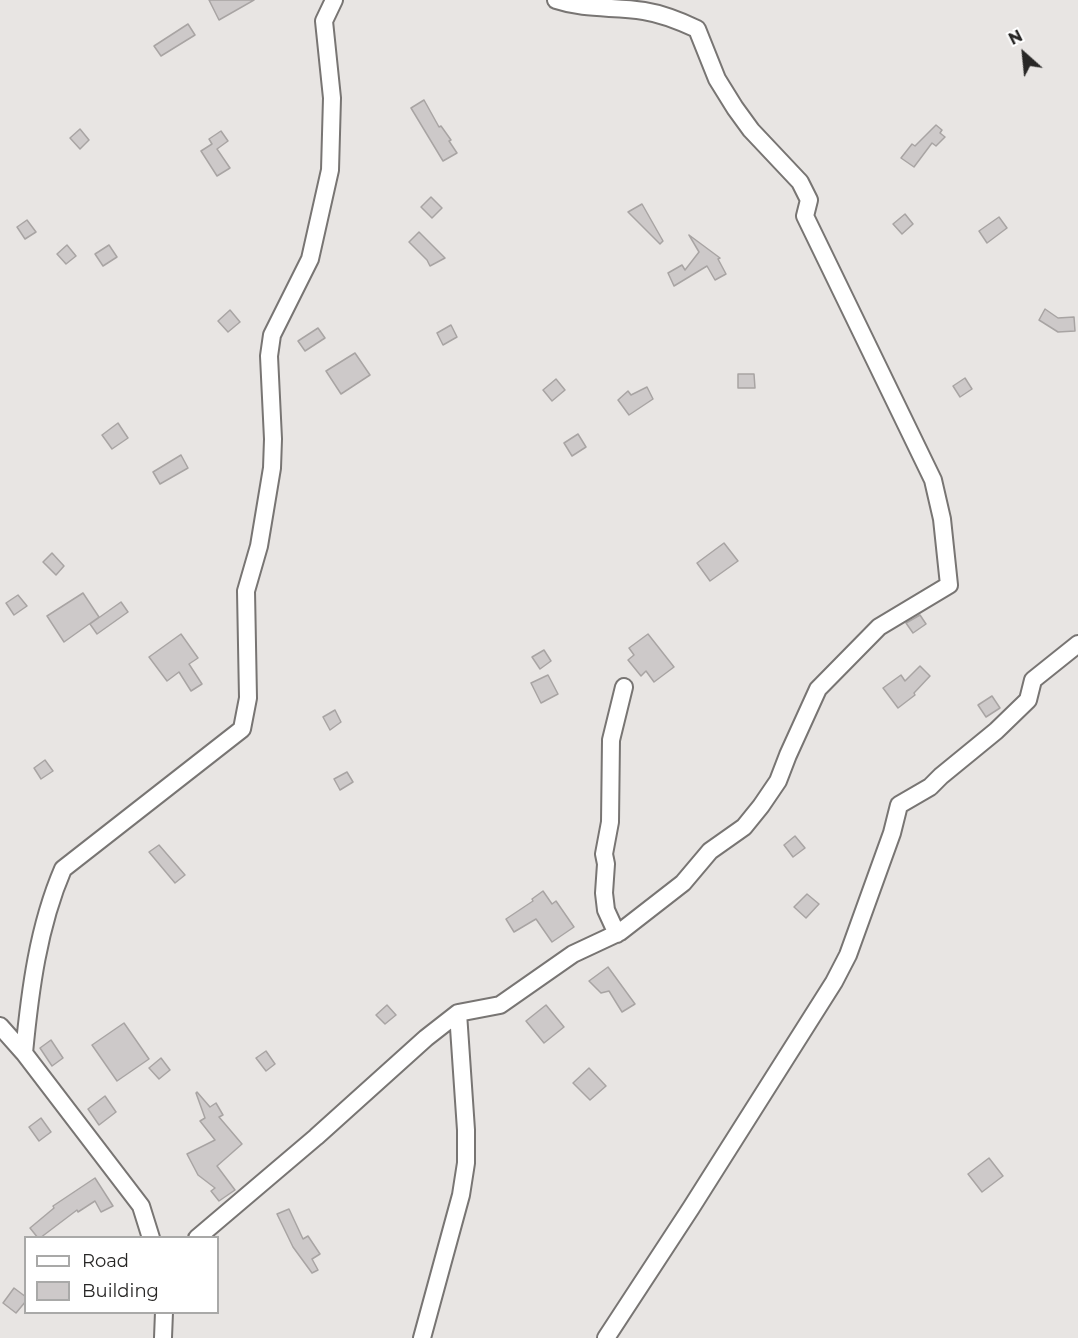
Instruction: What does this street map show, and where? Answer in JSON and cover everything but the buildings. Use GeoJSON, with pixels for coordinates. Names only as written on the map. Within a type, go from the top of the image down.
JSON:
{"type":"FeatureCollection","features":[{"type":"Feature","properties":{"kind":"street"},"geometry":{"type":"LineString","coordinates":[[24,1053],[30,989],[51,897],[63,869],[242,729],[248,698],[246,591],[259,546],[272,468],[269,356],[272,335],[310,259],[330,170],[332,98],[324,21],[334,0]]}},
{"type":"Feature","properties":{"kind":"street"},"geometry":{"type":"LineString","coordinates":[[199,1236],[316,1137],[426,1038],[458,1013],[500,1005],[573,954],[617,934],[683,883],[710,851],[744,827],[778,781],[818,689],[879,627],[949,585],[942,519],[933,480],[805,216],[809,200],[800,182],[751,130],[735,108],[717,79],[697,29],[678,20],[644,11],[574,6],[556,0]]}},
{"type":"Feature","properties":{"kind":"street"},"geometry":{"type":"LineString","coordinates":[[606,1338],[834,982],[848,955],[892,833],[899,805],[930,787],[996,731],[1028,700],[1033,680],[1078,644]]}},
{"type":"Feature","properties":{"kind":"street"},"geometry":{"type":"LineString","coordinates":[[617,934],[606,910],[604,854],[610,822],[610,740],[624,687]]}},
{"type":"Feature","properties":{"kind":"street"},"geometry":{"type":"LineString","coordinates":[[422,1338],[461,1195],[466,1163],[458,1013]]}},
{"type":"Feature","properties":{"kind":"street"},"geometry":{"type":"LineString","coordinates":[[0,1026],[24,1053],[141,1206],[150,1236]]}},
{"type":"Feature","properties":{"kind":"street"},"geometry":{"type":"LineString","coordinates":[[163,1338],[164,1314]]}}]}
